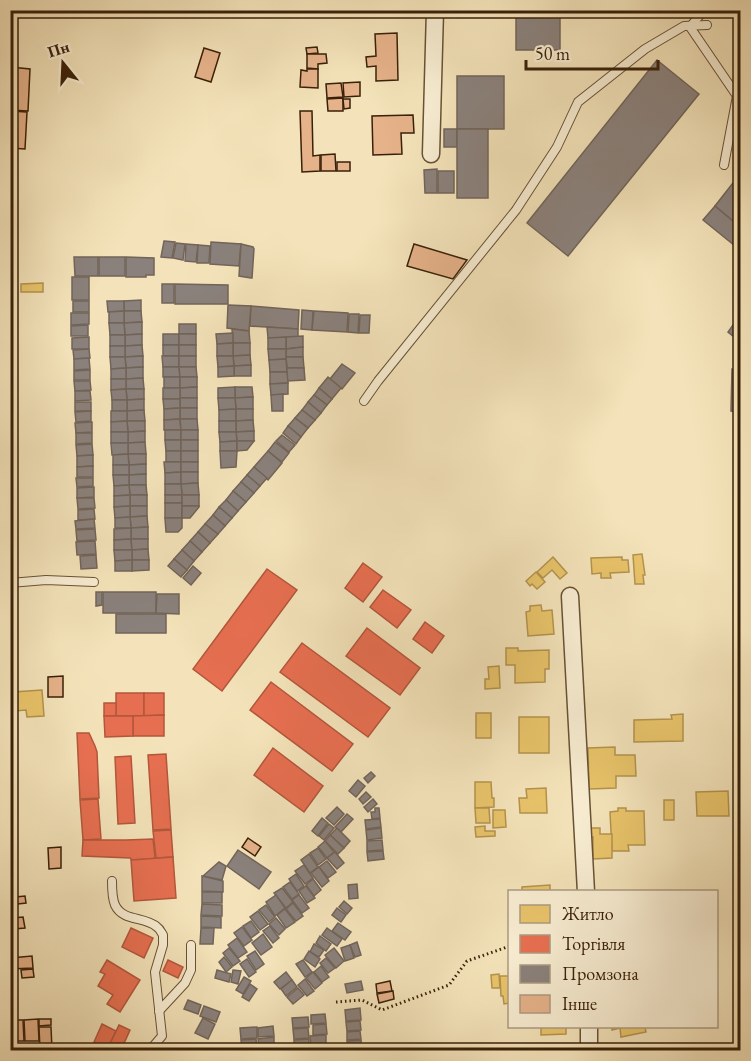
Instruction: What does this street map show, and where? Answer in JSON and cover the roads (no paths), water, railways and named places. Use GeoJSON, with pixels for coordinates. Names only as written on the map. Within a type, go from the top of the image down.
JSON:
{"type":"FeatureCollection","features":[{"type":"Feature","properties":{"kind":"street"},"geometry":{"type":"LineString","coordinates":[[431,154],[435,10]]}},
{"type":"Feature","properties":{"kind":"street"},"geometry":{"type":"LineString","coordinates":[[570,596],[586,890]]}},
{"type":"Feature","properties":{"kind":"street"},"geometry":{"type":"LineString","coordinates":[[589,1028],[589,1050]]}},
{"type":"Feature","properties":{"kind":"lane"},"geometry":{"type":"LineString","coordinates":[[690,26],[704,10]]}},
{"type":"Feature","properties":{"kind":"lane"},"geometry":{"type":"LineString","coordinates":[[364,401],[516,210],[557,147],[578,102],[645,49],[684,26],[707,25]]}},
{"type":"Feature","properties":{"kind":"lane"},"geometry":{"type":"LineString","coordinates":[[690,26],[737,96],[724,165]]}},
{"type":"Feature","properties":{"kind":"lane"},"geometry":{"type":"LineString","coordinates":[[10,583],[46,580],[94,582]]}},
{"type":"Feature","properties":{"kind":"lane"},"geometry":{"type":"LineString","coordinates":[[112,880],[114,904],[120,913],[157,926],[163,934],[163,945],[155,972],[162,1036],[150,1050]]}},
{"type":"Feature","properties":{"kind":"lane"},"geometry":{"type":"LineString","coordinates":[[159,1011],[185,983],[190,970],[191,945]]}}]}
